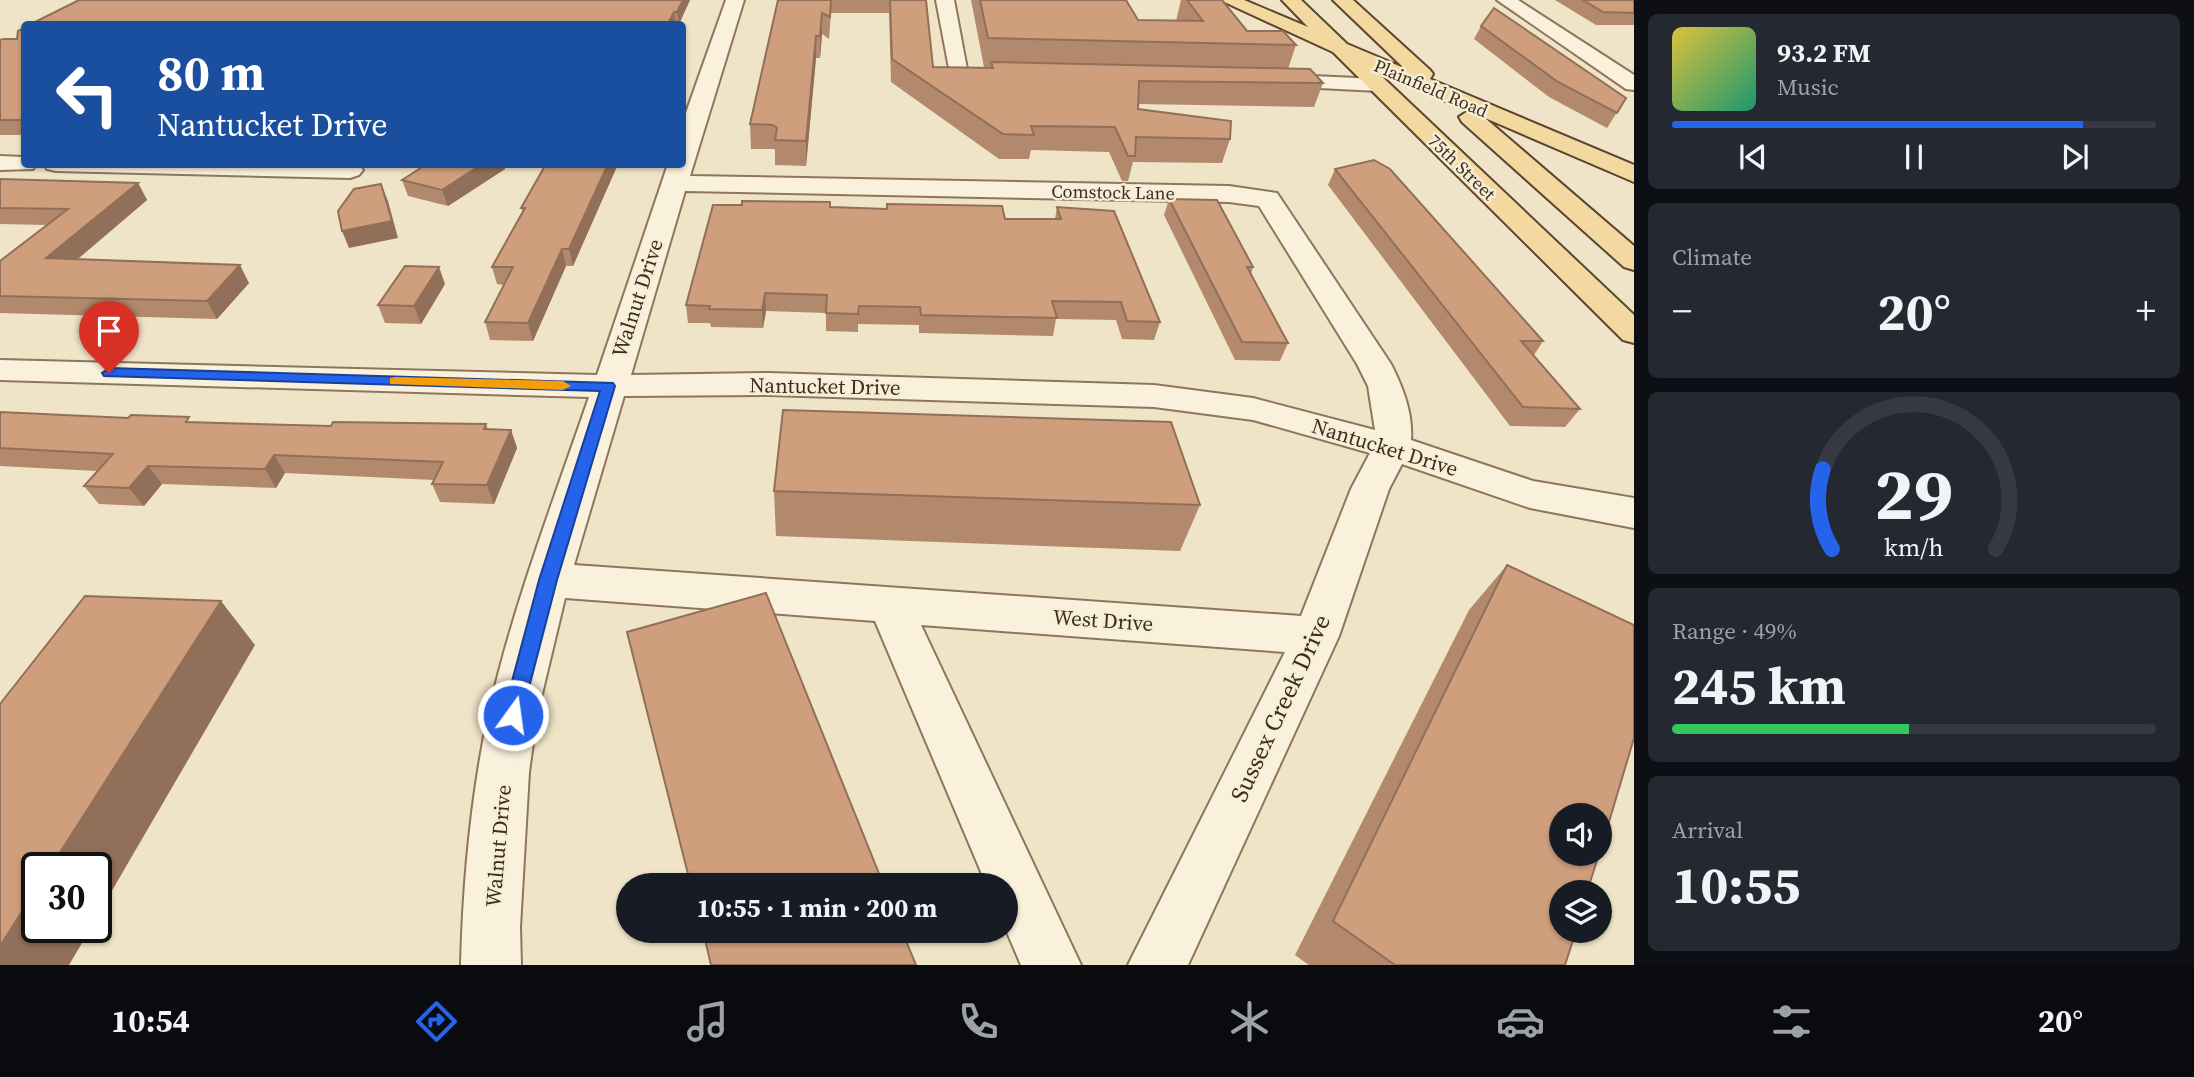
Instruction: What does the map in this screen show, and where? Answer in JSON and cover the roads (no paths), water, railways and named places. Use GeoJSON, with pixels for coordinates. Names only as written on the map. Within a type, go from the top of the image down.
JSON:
{"type":"FeatureCollection","features":[{"type":"Feature","properties":{"kind":"main road"},"geometry":{"type":"LineString","coordinates":[[1228,0],[1345,51]]}},
{"type":"Feature","properties":{"kind":"main road","name":"75th Street"},"geometry":{"type":"LineString","coordinates":[[1291,0],[1345,51],[1388,76],[1634,333]]}},
{"type":"Feature","properties":{"kind":"main road"},"geometry":{"type":"LineString","coordinates":[[1320,0],[1388,76],[1564,240],[1634,272]]}},
{"type":"Feature","properties":{"kind":"main road","name":"75th Street"},"geometry":{"type":"LineString","coordinates":[[1342,0],[1634,261]]}},
{"type":"Feature","properties":{"kind":"main road","name":"Plainfield Road"},"geometry":{"type":"LineString","coordinates":[[1388,76],[1447,95],[1634,174]]}},
{"type":"Feature","properties":{"kind":"street","name":"Walnut Drive"},"geometry":{"type":"LineString","coordinates":[[686,152],[735,0]]}},
{"type":"Feature","properties":{"kind":"street"},"geometry":{"type":"LineString","coordinates":[[945,0],[958,75],[1023,76]]}},
{"type":"Feature","properties":{"kind":"street"},"geometry":{"type":"LineString","coordinates":[[1506,0],[1634,83]]}},
{"type":"Feature","properties":{"kind":"street"},"geometry":{"type":"LineString","coordinates":[[688,71],[712,72]]}},
{"type":"Feature","properties":{"kind":"street"},"geometry":{"type":"LineString","coordinates":[[1244,80],[1388,76]]}},
{"type":"Feature","properties":{"kind":"street"},"geometry":{"type":"LineString","coordinates":[[0,163],[21,164]]}},
{"type":"Feature","properties":{"kind":"street"},"geometry":{"type":"LineString","coordinates":[[252,168],[350,170]]}},
{"type":"Feature","properties":{"kind":"street","name":"Walnut Drive"},"geometry":{"type":"LineString","coordinates":[[491,965],[491,927],[504,772],[513,715],[548,580],[608,386],[680,170]]}},
{"type":"Feature","properties":{"kind":"street","name":"Comstock Lane"},"geometry":{"type":"LineString","coordinates":[[680,170],[1268,198],[1385,386],[1394,425],[1392,447]]}},
{"type":"Feature","properties":{"kind":"street","name":"Nantucket Drive"},"geometry":{"type":"LineString","coordinates":[[0,370],[608,386],[769,384],[1154,396],[1253,409],[1392,447],[1530,494],[1634,513]]}},
{"type":"Feature","properties":{"kind":"street","name":"Sussex Creek Drive"},"geometry":{"type":"LineString","coordinates":[[1158,965],[1316,636],[1370,489],[1392,447]]}},
{"type":"Feature","properties":{"kind":"street","name":"West Drive"},"geometry":{"type":"LineString","coordinates":[[548,580],[1316,636]]}},
{"type":"Feature","properties":{"kind":"street"},"geometry":{"type":"LineString","coordinates":[[890,604],[1051,965]]}}]}
